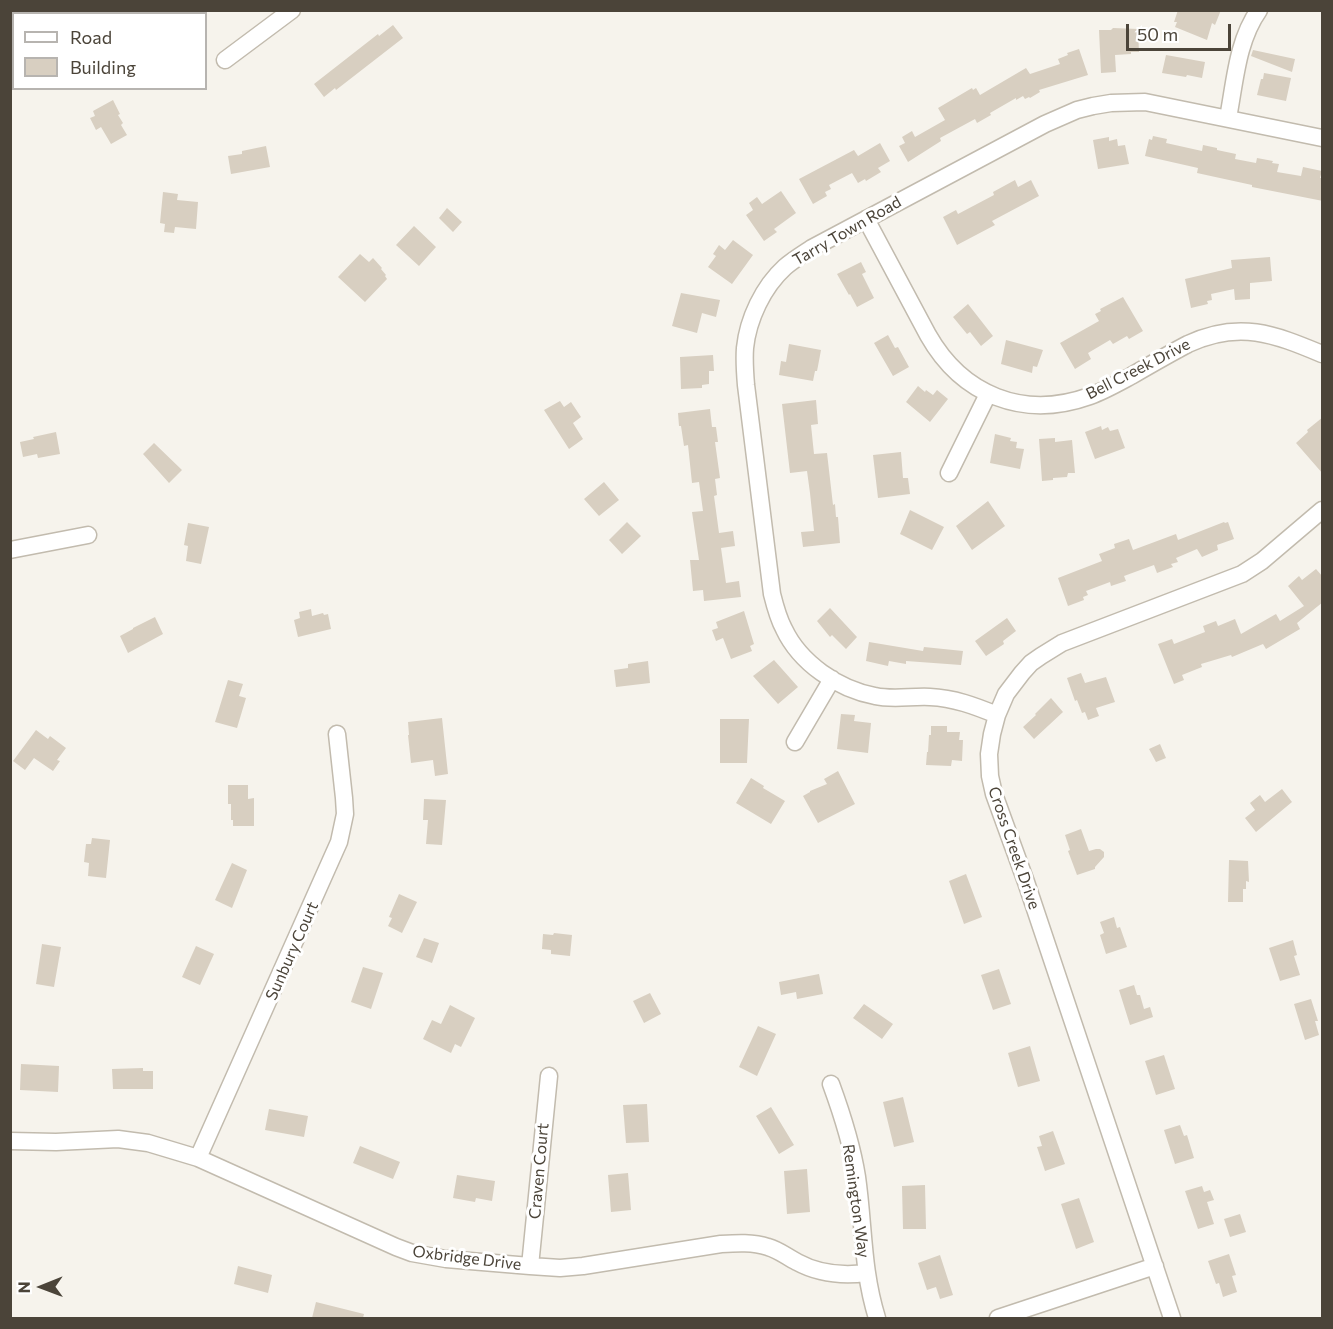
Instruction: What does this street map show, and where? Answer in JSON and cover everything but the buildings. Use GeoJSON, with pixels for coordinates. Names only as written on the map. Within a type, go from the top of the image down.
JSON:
{"type":"FeatureCollection","features":[{"type":"Feature","properties":{"kind":"street"},"geometry":{"type":"LineString","coordinates":[[225,60],[292,10]]}},
{"type":"Feature","properties":{"kind":"street"},"geometry":{"type":"LineString","coordinates":[[1228,118],[1241,49],[1246,33],[1259,10]]}},
{"type":"Feature","properties":{"kind":"street","name":"Tarry Town Road"},"geometry":{"type":"LineString","coordinates":[[997,715],[961,701],[933,697],[876,697],[862,693],[832,680],[802,656],[784,630],[772,594],[746,385],[747,333],[753,315],[767,288],[785,267],[812,248],[1045,124],[1077,110],[1111,102],[1145,102],[1323,138]]}},
{"type":"Feature","properties":{"kind":"street","name":"Bell Creek Drive"},"geometry":{"type":"LineString","coordinates":[[866,219],[936,349],[958,374],[988,394],[1016,402],[1041,405],[1073,401],[1107,389],[1200,338],[1227,332],[1267,334],[1323,354]]}},
{"type":"Feature","properties":{"kind":"street"},"geometry":{"type":"LineString","coordinates":[[949,473],[988,394]]}},
{"type":"Feature","properties":{"kind":"street","name":"Cross Creek Drive"},"geometry":{"type":"LineString","coordinates":[[1172,1318],[1026,882],[994,794],[989,754],[992,734],[1006,694],[1031,663],[1041,656],[1062,643],[1242,574],[1263,561],[1323,510]]}},
{"type":"Feature","properties":{"kind":"street"},"geometry":{"type":"LineString","coordinates":[[10,550],[88,535]]}},
{"type":"Feature","properties":{"kind":"street"},"geometry":{"type":"LineString","coordinates":[[795,742],[832,680]]}},
{"type":"Feature","properties":{"kind":"street","name":"Sunbury Court"},"geometry":{"type":"LineString","coordinates":[[198,1158],[339,842],[345,806],[337,734]]}},
{"type":"Feature","properties":{"kind":"street","name":"Craven Court"},"geometry":{"type":"LineString","coordinates":[[530,1266],[549,1076]]}},
{"type":"Feature","properties":{"kind":"street","name":"Remington Way"},"geometry":{"type":"LineString","coordinates":[[831,1084],[854,1159],[866,1273],[877,1318]]}},
{"type":"Feature","properties":{"kind":"street","name":"Oxbridge Drive"},"geometry":{"type":"LineString","coordinates":[[10,1142],[118,1139],[148,1143],[198,1158],[396,1247],[412,1253],[446,1259],[547,1268],[577,1267],[721,1244],[746,1243],[767,1246],[799,1263],[823,1272],[844,1275],[866,1273]]}},
{"type":"Feature","properties":{"kind":"street"},"geometry":{"type":"LineString","coordinates":[[998,1318],[1155,1266]]}}]}
